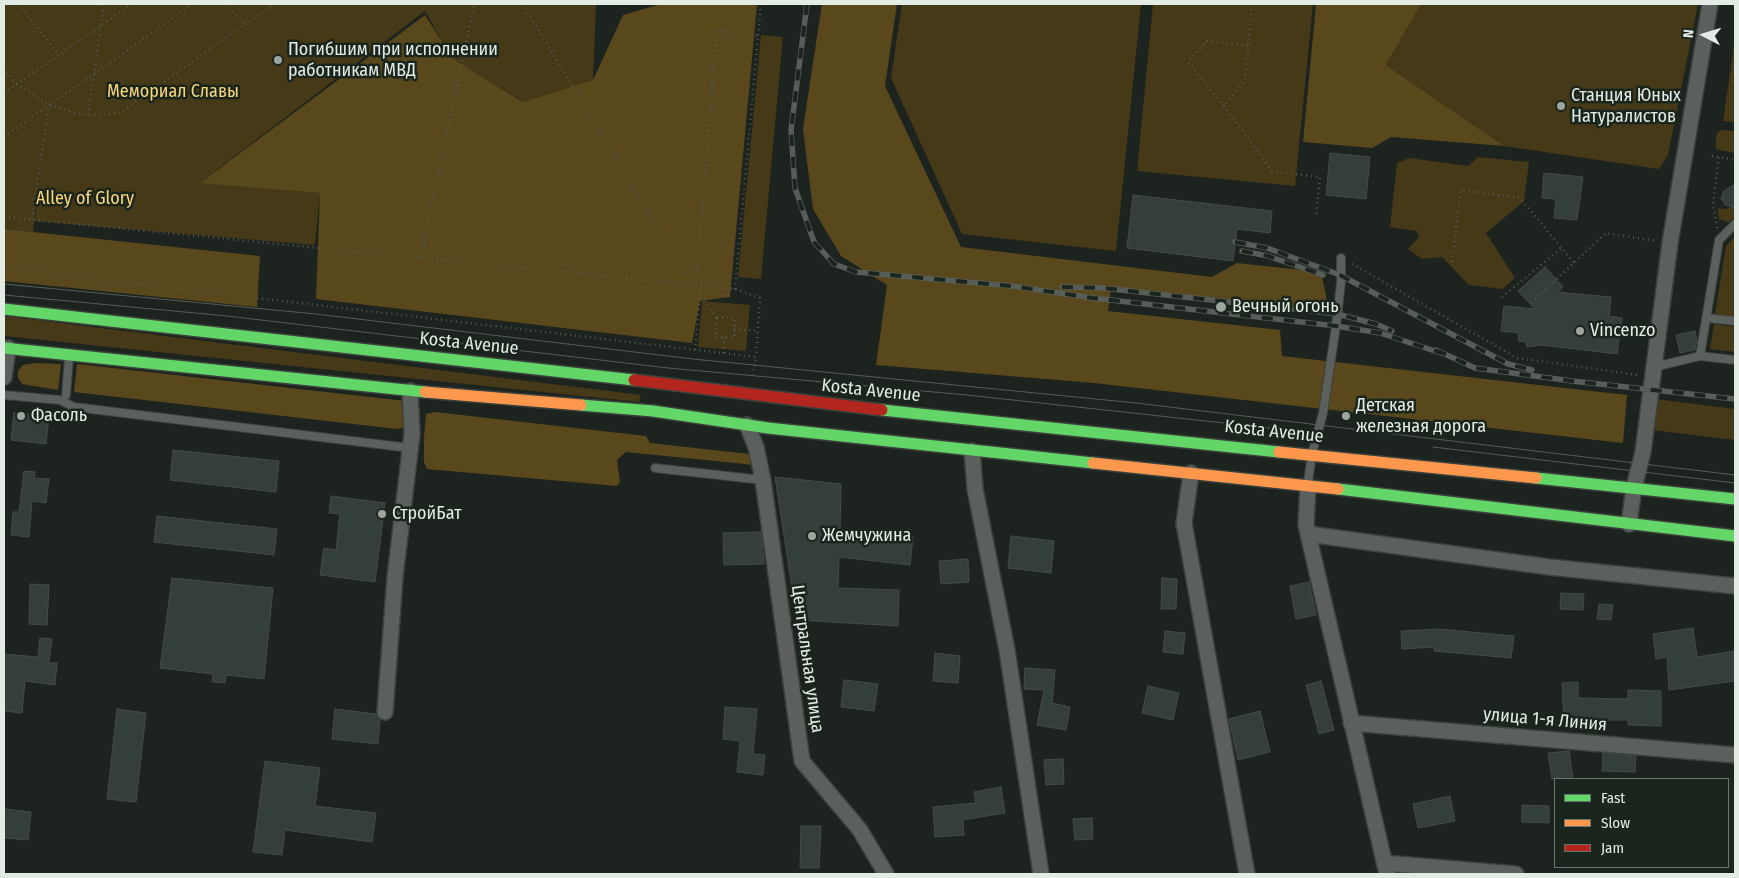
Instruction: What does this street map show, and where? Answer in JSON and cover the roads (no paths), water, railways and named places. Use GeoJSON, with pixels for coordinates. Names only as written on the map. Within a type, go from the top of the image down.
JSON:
{"type":"FeatureCollection","features":[{"type":"Feature","properties":{"kind":"main road","name":"Kosta Avenue"},"geometry":{"type":"LineString","coordinates":[[4,309],[714,389],[859,408],[1735,498]]}},
{"type":"Feature","properties":{"kind":"main road"},"geometry":{"type":"LineString","coordinates":[[6,348],[410,391],[653,411],[747,425],[972,451],[1308,486],[1735,536]]}},
{"type":"Feature","properties":{"kind":"main road"},"geometry":{"type":"LineString","coordinates":[[710,420],[714,389]]}},
{"type":"Feature","properties":{"kind":"street"},"geometry":{"type":"LineString","coordinates":[[1629,524],[1634,487],[1643,452],[1670,243],[1710,4]]}},
{"type":"Feature","properties":{"kind":"street"},"geometry":{"type":"LineString","coordinates":[[4,377],[6,348]]}},
{"type":"Feature","properties":{"kind":"street"},"geometry":{"type":"LineString","coordinates":[[385,712],[395,577],[410,448],[410,391]]}},
{"type":"Feature","properties":{"kind":"street","name":"Центральная улица"},"geometry":{"type":"LineString","coordinates":[[747,425],[756,447],[763,480],[802,761],[860,830],[886,874]]}},
{"type":"Feature","properties":{"kind":"street"},"geometry":{"type":"LineString","coordinates":[[972,451],[975,489],[1007,650],[1041,874]]}},
{"type":"Feature","properties":{"kind":"street"},"geometry":{"type":"LineString","coordinates":[[1191,473],[1184,523],[1247,874]]}},
{"type":"Feature","properties":{"kind":"street"},"geometry":{"type":"LineString","coordinates":[[1308,486],[1306,525],[1386,869],[1516,874]]}},
{"type":"Feature","properties":{"kind":"street"},"geometry":{"type":"LineString","coordinates":[[1308,534],[1549,567],[1735,586]]}},
{"type":"Feature","properties":{"kind":"street","name":"улица 1-я Линия"},"geometry":{"type":"LineString","coordinates":[[1351,722],[1735,755]]}},
{"type":"Feature","properties":{"kind":"lane"},"geometry":{"type":"LineString","coordinates":[[1700,356],[1719,240],[1735,224]]}},
{"type":"Feature","properties":{"kind":"lane"},"geometry":{"type":"LineString","coordinates":[[1308,486],[1312,454],[1323,413],[1336,326],[1341,282],[1341,258]]}},
{"type":"Feature","properties":{"kind":"lane"},"geometry":{"type":"LineString","coordinates":[[1706,318],[1735,321]]}},
{"type":"Feature","properties":{"kind":"lane"},"geometry":{"type":"LineString","coordinates":[[66,395],[69,355]]}},
{"type":"Feature","properties":{"kind":"lane"},"geometry":{"type":"LineString","coordinates":[[1653,372],[1700,356],[1735,360]]}},
{"type":"Feature","properties":{"kind":"lane"},"geometry":{"type":"LineString","coordinates":[[4,395],[60,400],[74,407],[410,448]]}},
{"type":"Feature","properties":{"kind":"lane"},"geometry":{"type":"LineString","coordinates":[[655,468],[763,480]]}},
{"type":"Feature","properties":{"kind":"tram line"},"geometry":{"type":"LineString","coordinates":[[4,284],[316,314],[693,359],[1136,403],[1735,475]]}},
{"type":"Feature","properties":{"kind":"tram line"},"geometry":{"type":"LineString","coordinates":[[4,295],[227,316],[668,368],[967,395],[1316,433]]}},
{"type":"Feature","properties":{"kind":"tram line"},"geometry":{"type":"LineString","coordinates":[[1433,447],[1735,483]]}},
{"type":"Feature","properties":{"kind":"railway"},"geometry":{"type":"LineString","coordinates":[[807,4],[791,130],[795,188],[814,242],[834,264],[856,272],[1012,286],[1093,298],[1336,326],[1380,333],[1441,353]]}},
{"type":"Feature","properties":{"kind":"railway"},"geometry":{"type":"LineString","coordinates":[[1235,242],[1267,248],[1340,275],[1508,364],[1532,370]]}},
{"type":"Feature","properties":{"kind":"railway"},"geometry":{"type":"LineString","coordinates":[[1242,251],[1268,256],[1323,275]]}},
{"type":"Feature","properties":{"kind":"railway"},"geometry":{"type":"LineString","coordinates":[[1062,287],[1103,288],[1337,314],[1376,324],[1392,331]]}},
{"type":"Feature","properties":{"kind":"railway"},"geometry":{"type":"LineString","coordinates":[[1436,350],[1475,368],[1735,399]]}},
{"type":"Feature","properties":{"kind":"place","name":"Погибшим при исполнении работникам МВД"},"geometry":{"type":"Point","coordinates":[278,60]}},
{"type":"Feature","properties":{"kind":"place","name":"Станция Юных Натуралистов"},"geometry":{"type":"Point","coordinates":[1561,106]}},
{"type":"Feature","properties":{"kind":"place","name":"Вечный огонь"},"geometry":{"type":"Point","coordinates":[1221,307]}},
{"type":"Feature","properties":{"kind":"place","name":"Vincenzo"},"geometry":{"type":"Point","coordinates":[1580,331]}},
{"type":"Feature","properties":{"kind":"place","name":"Фасоль"},"geometry":{"type":"Point","coordinates":[21,416]}},
{"type":"Feature","properties":{"kind":"place","name":"Детская железная дорога"},"geometry":{"type":"Point","coordinates":[1346,416]}},
{"type":"Feature","properties":{"kind":"place","name":"СтройБат"},"geometry":{"type":"Point","coordinates":[382,514]}},
{"type":"Feature","properties":{"kind":"place","name":"Жемчужина"},"geometry":{"type":"Point","coordinates":[812,536]}},
{"type":"Feature","properties":{"kind":"park label","name":"Мемориал Славы"},"geometry":{"type":"Point","coordinates":[173,92]}},
{"type":"Feature","properties":{"kind":"park label","name":"Alley of Glory"},"geometry":{"type":"Point","coordinates":[85,199]}}]}
